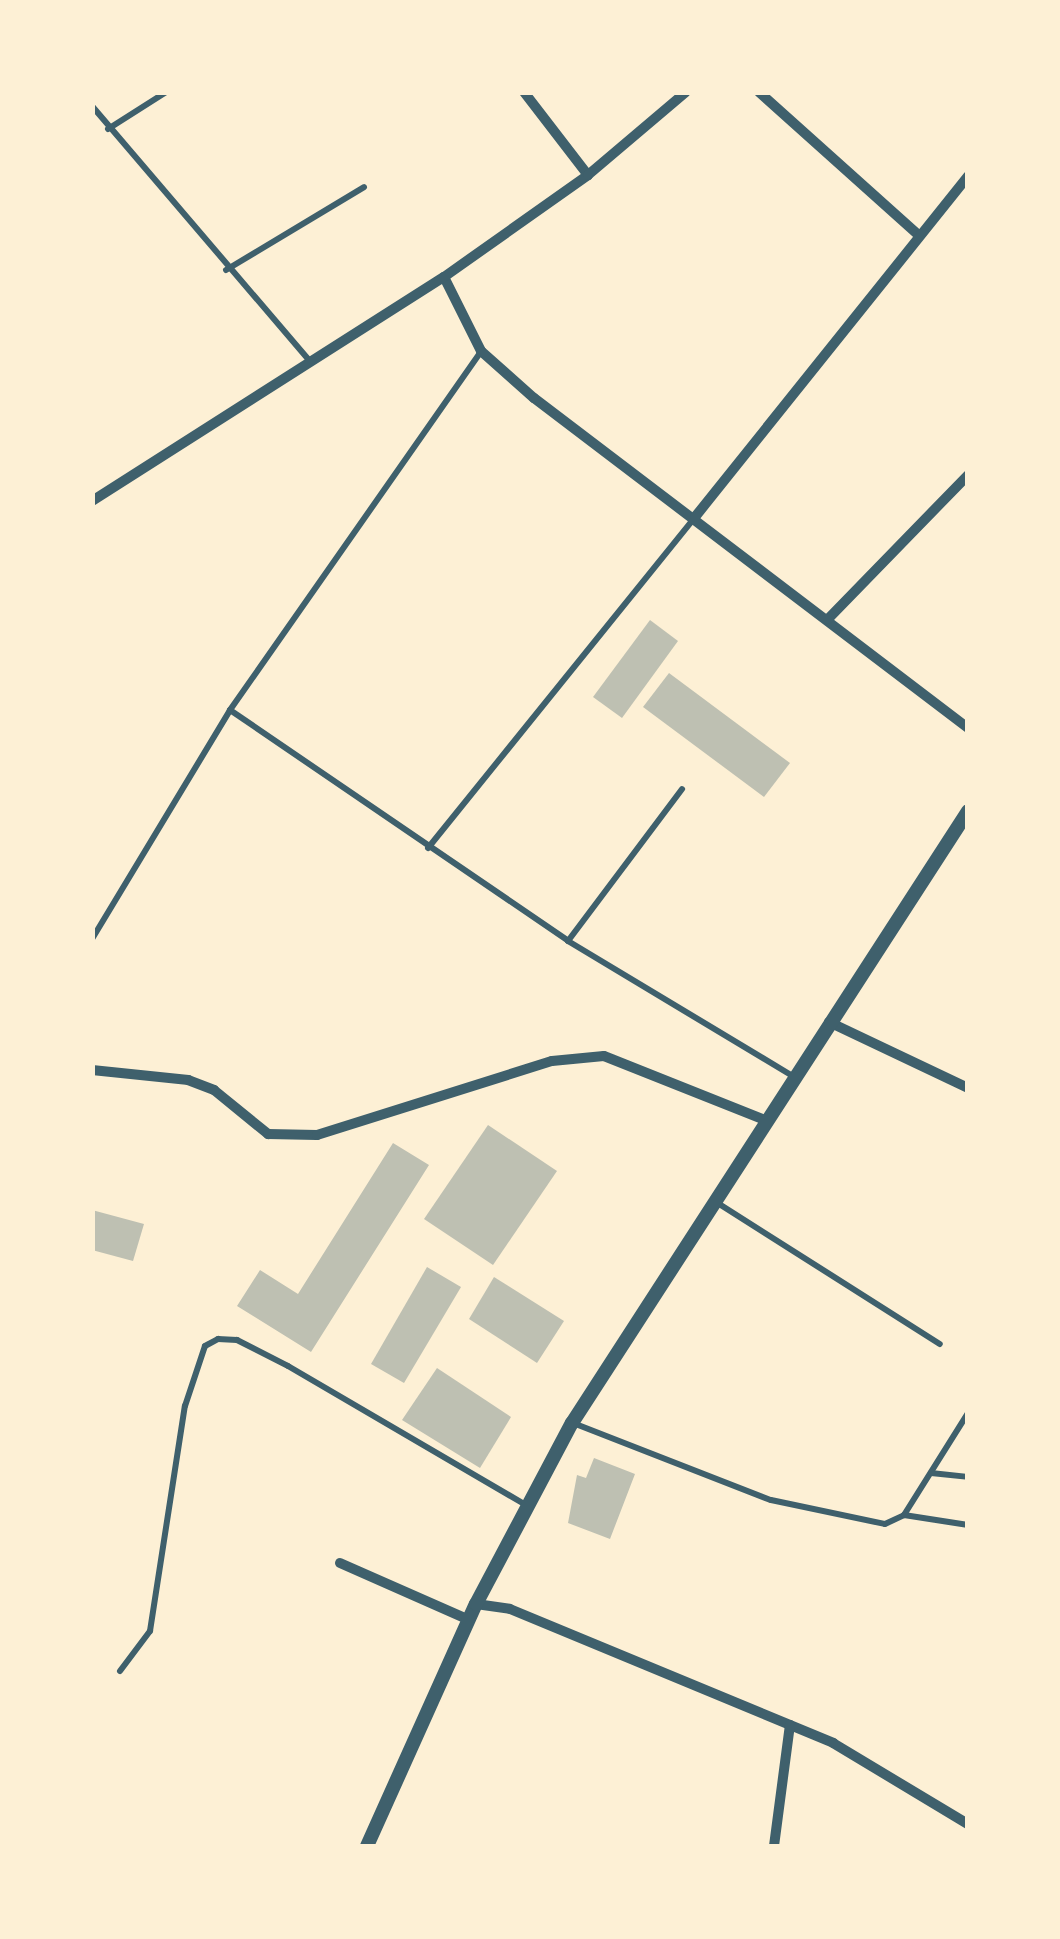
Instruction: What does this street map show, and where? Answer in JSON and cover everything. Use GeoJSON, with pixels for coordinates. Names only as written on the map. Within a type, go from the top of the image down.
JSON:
{"type":"FeatureCollection","features":[{"type":"Feature","properties":{"kind":"street"},"geometry":{"type":"LineString","coordinates":[[524,92],[588,175]]}},
{"type":"Feature","properties":{"kind":"street"},"geometry":{"type":"LineString","coordinates":[[92,502],[308,360],[444,277],[588,175],[686,92]]}},
{"type":"Feature","properties":{"kind":"street"},"geometry":{"type":"LineString","coordinates":[[759,92],[916,234]]}},
{"type":"Feature","properties":{"kind":"street"},"geometry":{"type":"LineString","coordinates":[[694,516],[916,234],[968,176]]}},
{"type":"Feature","properties":{"kind":"street"},"geometry":{"type":"LineString","coordinates":[[444,277],[482,351],[968,728]]}},
{"type":"Feature","properties":{"kind":"street"},"geometry":{"type":"LineString","coordinates":[[828,618],[968,475]]}},
{"type":"Feature","properties":{"kind":"street"},"geometry":{"type":"LineString","coordinates":[[367,1846],[468,1620],[572,1423],[968,812]]}},
{"type":"Feature","properties":{"kind":"street"},"geometry":{"type":"LineString","coordinates":[[830,1022],[968,1088]]}},
{"type":"Feature","properties":{"kind":"street"},"geometry":{"type":"LineString","coordinates":[[92,1070],[188,1080],[214,1090],[268,1134],[317,1135],[552,1060],[604,1056],[768,1120]]}},
{"type":"Feature","properties":{"kind":"street"},"geometry":{"type":"LineString","coordinates":[[340,1564],[468,1620]]}},
{"type":"Feature","properties":{"kind":"street"},"geometry":{"type":"LineString","coordinates":[[476,1604],[510,1609],[832,1743],[968,1824]]}},
{"type":"Feature","properties":{"kind":"street"},"geometry":{"type":"LineString","coordinates":[[774,1846],[790,1726]]}},
{"type":"Feature","properties":{"kind":"lane"},"geometry":{"type":"LineString","coordinates":[[108,129],[166,92]]}},
{"type":"Feature","properties":{"kind":"lane"},"geometry":{"type":"LineString","coordinates":[[92,106],[226,270],[308,360]]}},
{"type":"Feature","properties":{"kind":"lane"},"geometry":{"type":"LineString","coordinates":[[226,270],[364,187]]}},
{"type":"Feature","properties":{"kind":"lane"},"geometry":{"type":"LineString","coordinates":[[92,939],[230,710],[482,351]]}},
{"type":"Feature","properties":{"kind":"lane"},"geometry":{"type":"LineString","coordinates":[[428,848],[694,516]]}},
{"type":"Feature","properties":{"kind":"lane"},"geometry":{"type":"LineString","coordinates":[[230,710],[568,941],[794,1078]]}},
{"type":"Feature","properties":{"kind":"lane"},"geometry":{"type":"LineString","coordinates":[[568,941],[682,789]]}},
{"type":"Feature","properties":{"kind":"lane"},"geometry":{"type":"LineString","coordinates":[[715,1202],[940,1344]]}},
{"type":"Feature","properties":{"kind":"lane"},"geometry":{"type":"LineString","coordinates":[[120,1671],[150,1632],[185,1406],[206,1346],[218,1339],[237,1340],[288,1366],[529,1506]]}},
{"type":"Feature","properties":{"kind":"lane"},"geometry":{"type":"LineString","coordinates":[[904,1515],[968,1412]]}},
{"type":"Feature","properties":{"kind":"lane"},"geometry":{"type":"LineString","coordinates":[[572,1423],[770,1500],[864,1524],[904,1515],[968,1525]]}},
{"type":"Feature","properties":{"kind":"lane"},"geometry":{"type":"LineString","coordinates":[[931,1473],[968,1477]]}},
{"type":"Feature","properties":{"kind":"building"},"geometry":{"type":"Polygon","coordinates":[[[650,620],[678,641],[622,718],[593,697],[650,620]]]}},
{"type":"Feature","properties":{"kind":"building"},"geometry":{"type":"Polygon","coordinates":[[[669,673],[790,763],[764,797],[643,707],[669,673]]]}},
{"type":"Feature","properties":{"kind":"building"},"geometry":{"type":"Polygon","coordinates":[[[488,1125],[557,1171],[493,1265],[424,1219],[488,1125]]]}},
{"type":"Feature","properties":{"kind":"building"},"geometry":{"type":"Polygon","coordinates":[[[393,1143],[429,1165],[311,1352],[237,1306],[260,1270],[298,1294],[393,1143]]]}},
{"type":"Feature","properties":{"kind":"building"},"geometry":{"type":"Polygon","coordinates":[[[92,1210],[144,1224],[133,1261],[92,1250],[92,1210]]]}},
{"type":"Feature","properties":{"kind":"building"},"geometry":{"type":"Polygon","coordinates":[[[427,1267],[461,1287],[404,1383],[371,1364],[427,1267]]]}},
{"type":"Feature","properties":{"kind":"building"},"geometry":{"type":"Polygon","coordinates":[[[494,1277],[564,1321],[537,1363],[469,1319],[494,1277]]]}},
{"type":"Feature","properties":{"kind":"building"},"geometry":{"type":"Polygon","coordinates":[[[437,1368],[511,1417],[480,1468],[402,1420],[437,1368]]]}},
{"type":"Feature","properties":{"kind":"building"},"geometry":{"type":"Polygon","coordinates":[[[594,1458],[635,1474],[610,1539],[568,1523],[577,1475],[586,1478],[594,1458]]]}}]}
